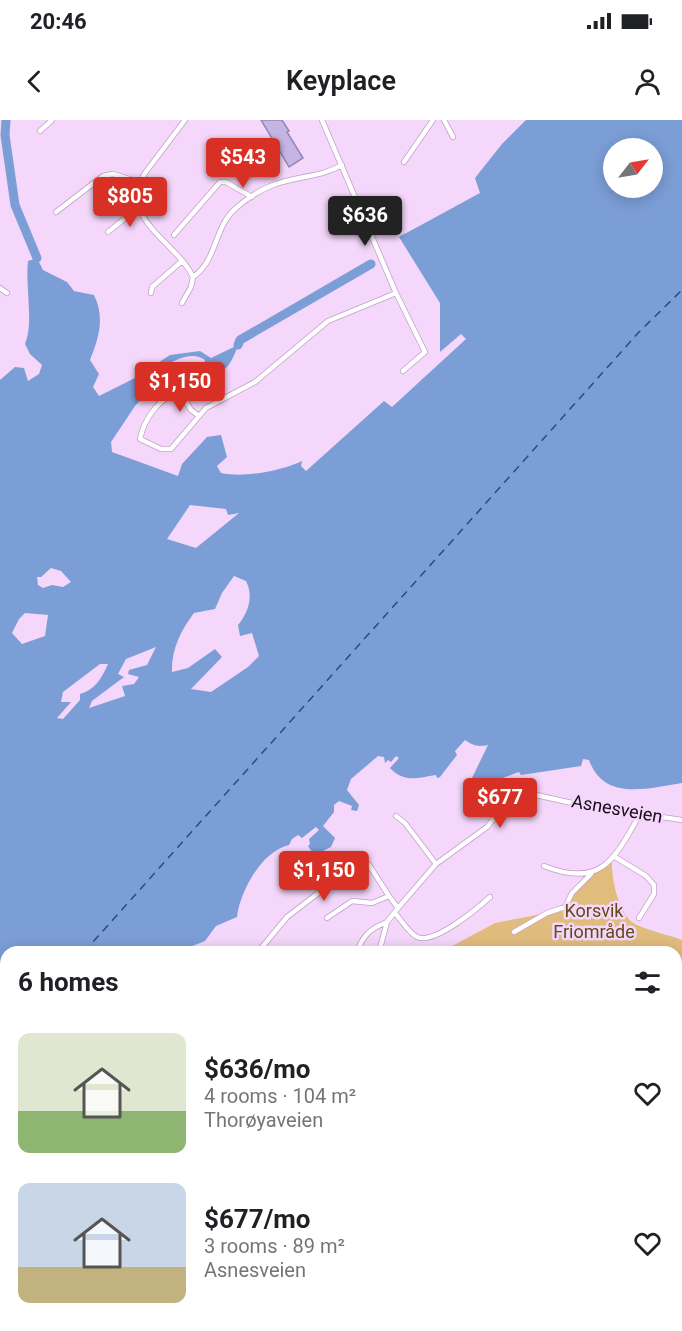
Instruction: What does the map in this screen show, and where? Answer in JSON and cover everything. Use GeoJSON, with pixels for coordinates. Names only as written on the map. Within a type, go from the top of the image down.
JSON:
{"type":"FeatureCollection","features":[{"type":"Feature","properties":{"kind":"street"},"geometry":{"type":"LineString","coordinates":[[40,131],[52,120]]}},
{"type":"Feature","properties":{"kind":"street"},"geometry":{"type":"LineString","coordinates":[[184,120],[139,182],[138,208],[149,225],[182,261],[193,277]]}},
{"type":"Feature","properties":{"kind":"street"},"geometry":{"type":"LineString","coordinates":[[322,120],[396,293],[425,352],[402,371]]}},
{"type":"Feature","properties":{"kind":"street"},"geometry":{"type":"LineString","coordinates":[[404,162],[433,120]]}},
{"type":"Feature","properties":{"kind":"street"},"geometry":{"type":"LineString","coordinates":[[444,120],[453,137]]}},
{"type":"Feature","properties":{"kind":"street"},"geometry":{"type":"LineString","coordinates":[[182,303],[191,287],[193,277],[207,266],[219,233],[232,212],[252,197],[276,184],[327,173],[342,165]]}},
{"type":"Feature","properties":{"kind":"street"},"geometry":{"type":"LineString","coordinates":[[56,212],[103,176],[113,174],[139,182]]}},
{"type":"Feature","properties":{"kind":"street"},"geometry":{"type":"LineString","coordinates":[[174,235],[220,182],[226,182],[252,197]]}},
{"type":"Feature","properties":{"kind":"street"},"geometry":{"type":"LineString","coordinates":[[108,232],[138,208]]}},
{"type":"Feature","properties":{"kind":"street"},"geometry":{"type":"LineString","coordinates":[[151,293],[152,287],[182,261]]}},
{"type":"Feature","properties":{"kind":"street"},"geometry":{"type":"LineString","coordinates":[[0,288],[7,292]]}},
{"type":"Feature","properties":{"kind":"street"},"geometry":{"type":"LineString","coordinates":[[199,416],[189,407],[180,392],[172,394],[150,416],[140,439],[161,449],[171,449],[211,404],[255,382],[328,321],[396,293]]}},
{"type":"Feature","properties":{"kind":"street","name":"Asnesveien"},"geometry":{"type":"LineString","coordinates":[[381,946],[387,922],[436,864],[480,833],[495,818],[504,803],[515,796],[536,795],[581,805],[682,820]]}},
{"type":"Feature","properties":{"kind":"street"},"geometry":{"type":"LineString","coordinates":[[514,932],[565,907],[572,893],[591,874],[615,857],[640,813]]}},
{"type":"Feature","properties":{"kind":"street"},"geometry":{"type":"LineString","coordinates":[[396,816],[405,822],[436,864]]}},
{"type":"Feature","properties":{"kind":"street"},"geometry":{"type":"LineString","coordinates":[[615,857],[646,876],[654,885],[654,894],[639,918]]}},
{"type":"Feature","properties":{"kind":"street"},"geometry":{"type":"LineString","coordinates":[[263,946],[287,917],[360,861],[365,861],[369,865],[396,910],[416,936],[426,938],[434,936],[469,915],[490,897]]}},
{"type":"Feature","properties":{"kind":"street"},"geometry":{"type":"LineString","coordinates":[[544,866],[554,870],[591,874]]}},
{"type":"Feature","properties":{"kind":"street"},"geometry":{"type":"LineString","coordinates":[[327,918],[352,901],[372,903],[389,896]]}},
{"type":"Feature","properties":{"kind":"street"},"geometry":{"type":"LineString","coordinates":[[360,946],[366,933],[387,922]]}},
{"type":"Feature","properties":{"kind":"green space","name":"Korsvik Friområde"},"geometry":{"type":"Polygon","coordinates":[[[612,860],[616,893],[627,917],[641,927],[682,940],[682,946],[452,946],[495,923],[547,913],[566,905],[579,884],[612,860]]]}},
{"type":"Feature","properties":{"kind":"water"},"geometry":{"type":"Polygon","coordinates":[[[526,120],[682,120],[682,783],[642,789],[616,787],[605,782],[596,773],[589,760],[583,759],[581,766],[521,775],[519,772],[478,787],[471,780],[488,745],[476,746],[465,740],[455,751],[457,755],[437,778],[436,775],[411,778],[400,776],[390,768],[399,758],[396,756],[391,762],[388,760],[385,763],[384,757],[378,756],[351,779],[347,790],[359,805],[357,811],[351,810],[352,806],[339,801],[334,805],[334,812],[323,826],[335,838],[331,847],[317,854],[312,852],[308,846],[309,839],[319,830],[316,827],[302,838],[298,835],[289,845],[270,855],[248,884],[237,917],[216,926],[205,941],[192,946],[0,946],[0,380],[15,367],[24,368],[28,381],[39,374],[42,365],[30,354],[25,344],[29,326],[28,261],[37,258],[43,270],[67,282],[74,291],[94,295],[100,327],[90,360],[99,374],[93,387],[99,396],[135,378],[170,355],[200,351],[211,358],[238,345],[230,363],[219,377],[218,388],[211,395],[201,379],[205,360],[190,356],[165,365],[168,371],[135,406],[111,442],[112,452],[178,476],[182,464],[207,437],[221,435],[227,457],[217,466],[221,473],[240,475],[262,473],[302,461],[301,466],[306,471],[384,401],[392,407],[466,339],[461,334],[440,352],[440,303],[399,237],[480,193],[475,178],[502,144],[526,120]],[[190,505],[167,539],[196,548],[239,513],[228,515],[226,509],[190,505]],[[51,568],[41,577],[37,577],[38,585],[43,588],[52,585],[63,587],[71,582],[61,571],[51,568]],[[234,576],[222,593],[215,609],[194,613],[181,633],[175,648],[172,672],[188,668],[215,649],[222,657],[191,689],[211,692],[248,667],[259,656],[252,633],[240,636],[238,625],[245,615],[250,593],[246,581],[234,576]],[[25,613],[12,633],[22,644],[45,636],[48,615],[25,613]],[[156,647],[126,659],[118,674],[124,677],[92,701],[89,708],[125,696],[122,686],[134,684],[139,677],[128,674],[129,670],[147,665],[156,647]],[[100,664],[63,692],[61,702],[71,702],[57,718],[63,719],[80,700],[80,694],[97,683],[108,664],[100,664]]]}},
{"type":"Feature","properties":{"kind":"building"},"geometry":{"type":"Polygon","coordinates":[[[261,120],[282,120],[303,158],[289,167],[261,120]]]}},
{"type":"Feature","properties":{"kind":"waterway"},"geometry":{"type":"LineString","coordinates":[[6,120],[5,135],[15,205],[37,258]]}},
{"type":"Feature","properties":{"kind":"waterway"},"geometry":{"type":"LineString","coordinates":[[238,345],[240,340],[371,264]]}},
{"type":"Feature","properties":{"kind":"ferry route"},"geometry":{"type":"LineString","coordinates":[[89,946],[639,332],[682,290]]}}]}
